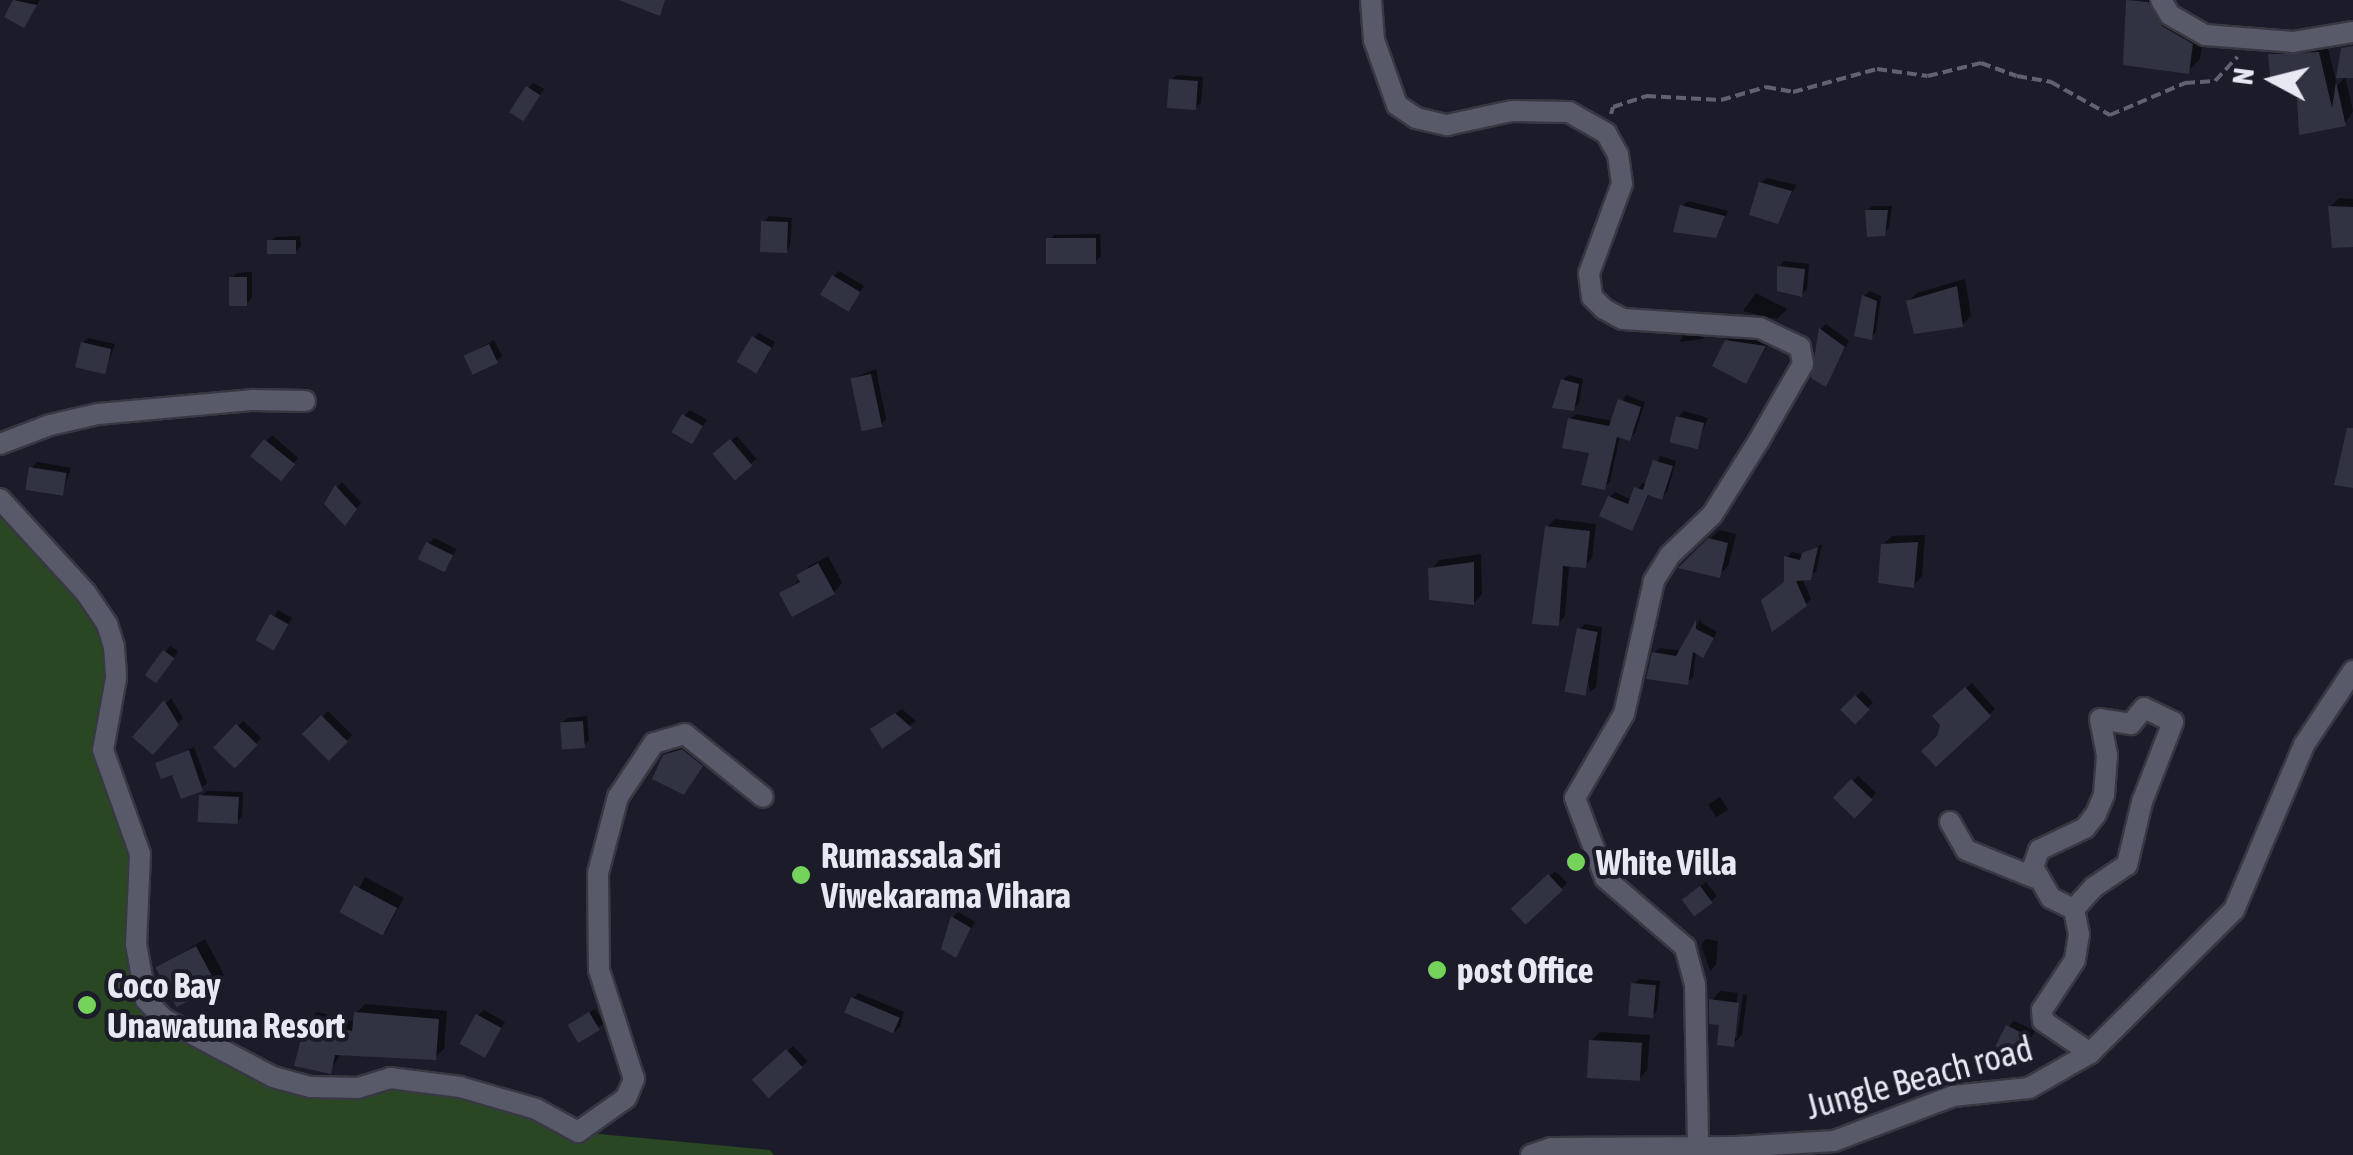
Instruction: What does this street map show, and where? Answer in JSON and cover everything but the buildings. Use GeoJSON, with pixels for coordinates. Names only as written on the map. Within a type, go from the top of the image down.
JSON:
{"type":"FeatureCollection","features":[{"type":"Feature","properties":{"kind":"street"},"geometry":{"type":"LineString","coordinates":[[1370,0],[1374,40],[1397,105],[1416,118],[1447,125],[1512,112],[1569,112],[1606,132],[1618,155],[1622,184],[1590,273],[1592,297],[1624,319],[1760,328],[1800,347],[1803,364],[1712,514],[1670,555],[1654,581],[1624,714],[1575,798],[1606,878],[1685,948],[1695,986],[1698,1147]]}},
{"type":"Feature","properties":{"kind":"street"},"geometry":{"type":"LineString","coordinates":[[2161,0],[2170,15],[2205,34],[2294,42],[2353,32]]}},
{"type":"Feature","properties":{"kind":"street"},"geometry":{"type":"LineString","coordinates":[[0,444],[50,425],[98,414],[253,400],[304,401]]}},
{"type":"Feature","properties":{"kind":"street"},"geometry":{"type":"LineString","coordinates":[[0,499],[86,593],[107,624],[116,678],[104,750],[140,854],[137,963],[151,1006],[174,1025],[293,1083],[358,1088],[390,1078],[460,1087],[536,1109],[580,1142],[626,1098],[634,1080],[598,970],[598,873],[618,797],[654,743],[685,734],[763,797]]}},
{"type":"Feature","properties":{"kind":"street","name":"Jungle Beach road"},"geometry":{"type":"LineString","coordinates":[[1531,1155],[1551,1148],[1834,1141],[1953,1096],[2028,1088],[2090,1053],[2234,910],[2304,744],[2353,672]]}},
{"type":"Feature","properties":{"kind":"street"},"geometry":{"type":"LineString","coordinates":[[2144,708],[2173,722],[2142,802],[2127,866],[2094,887],[2074,909],[2051,898],[2035,878],[2033,867],[2039,850],[2085,828],[2100,805],[2107,755],[2099,730],[2100,719],[2131,724],[2144,708]]}},
{"type":"Feature","properties":{"kind":"street"},"geometry":{"type":"LineString","coordinates":[[1950,822],[1966,850],[2035,878]]}},
{"type":"Feature","properties":{"kind":"street"},"geometry":{"type":"LineString","coordinates":[[2074,909],[2079,934],[2075,960],[2042,1010],[2043,1021],[2090,1053]]}},
{"type":"Feature","properties":{"kind":"path"},"geometry":{"type":"LineString","coordinates":[[1606,132],[1614,106],[1646,96],[1721,100],[1766,87],[1792,92],[1877,69],[1928,76],[1981,62],[2017,76],[2051,82],[2110,115],[2185,84],[2215,80],[2234,58],[2256,51],[2264,40]]}},
{"type":"Feature","properties":{"kind":"green space"},"geometry":{"type":"Polygon","coordinates":[[[0,499],[107,624],[106,722],[136,838],[146,1000],[273,1077],[420,1083],[578,1132],[770,1150],[774,1155],[0,1155],[0,499]]]}},
{"type":"Feature","properties":{"kind":"place","name":"White Villa"},"geometry":{"type":"Point","coordinates":[1576,862]}},
{"type":"Feature","properties":{"kind":"place","name":"Rumassala Sri Viwekarama Vihara"},"geometry":{"type":"Point","coordinates":[801,875]}},
{"type":"Feature","properties":{"kind":"place","name":"post Office"},"geometry":{"type":"Point","coordinates":[1437,970]}},
{"type":"Feature","properties":{"kind":"place","name":"Coco Bay Unawatuna Resort"},"geometry":{"type":"Point","coordinates":[87,1005]}}]}
